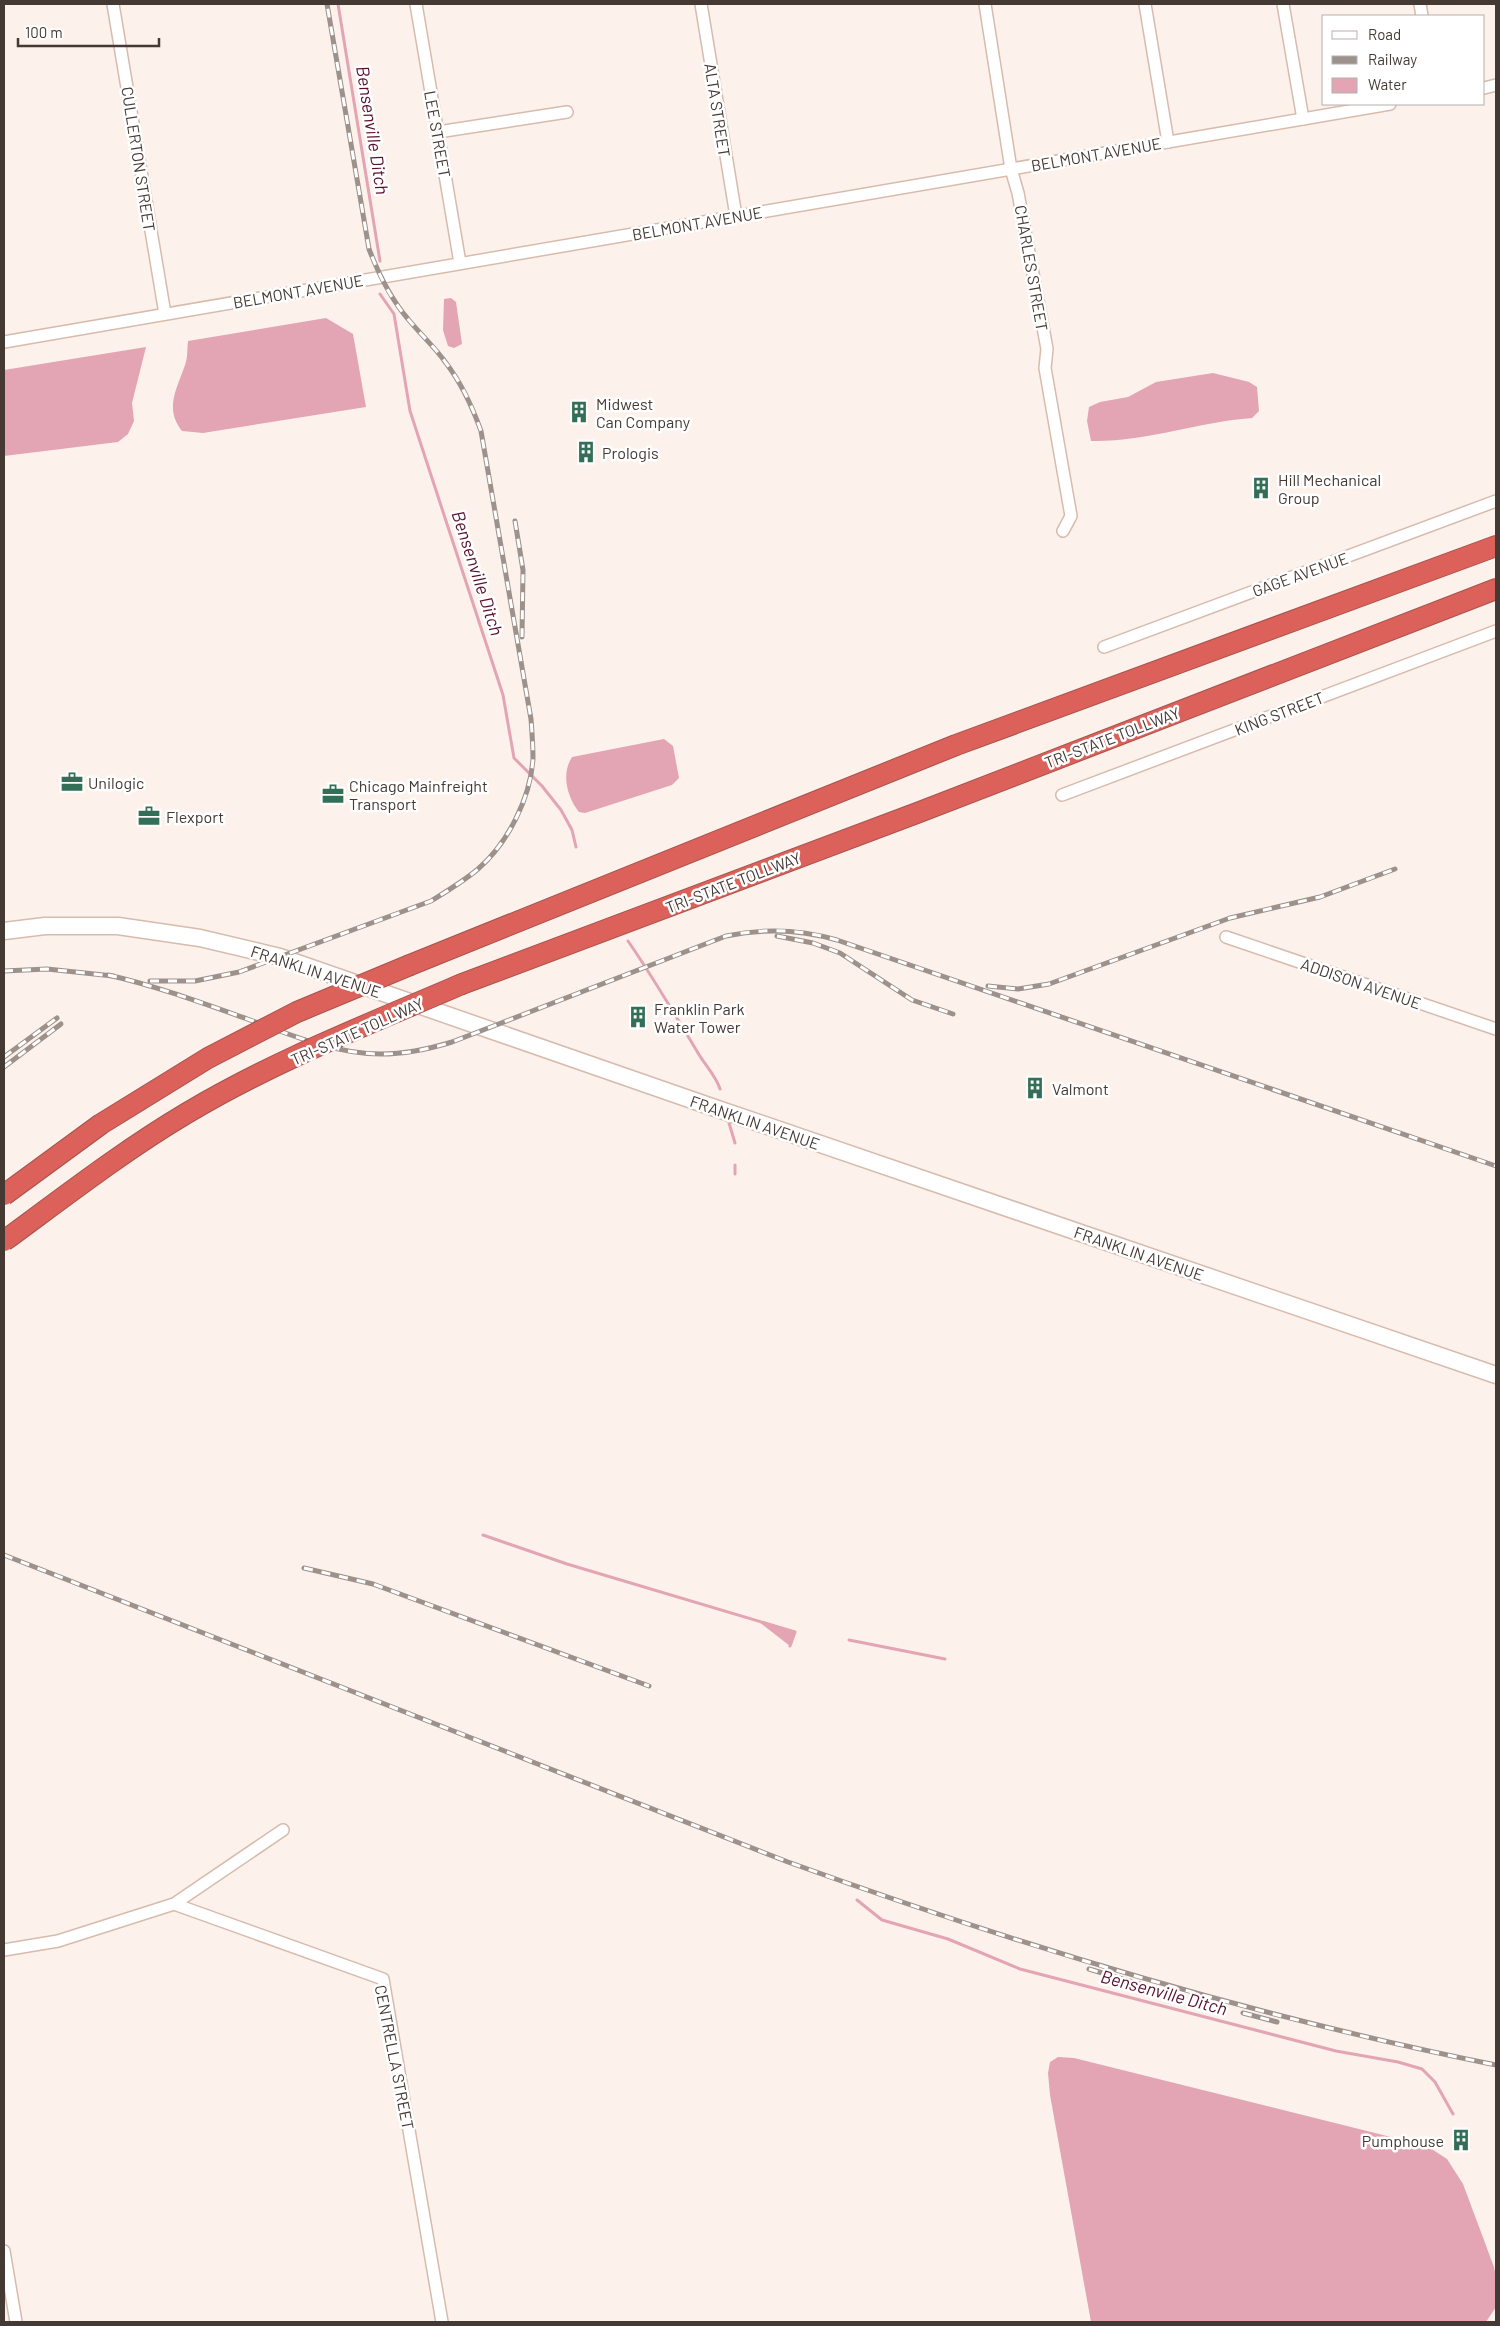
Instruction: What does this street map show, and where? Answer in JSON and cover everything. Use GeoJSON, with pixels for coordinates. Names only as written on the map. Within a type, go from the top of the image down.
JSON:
{"type":"FeatureCollection","features":[{"type":"Feature","properties":{"kind":"highway"},"geometry":{"type":"LineString","coordinates":[[4,1195],[101,1124],[208,1058],[297,1012],[410,964],[956,745],[1496,546]]}},
{"type":"Feature","properties":{"kind":"highway","name":"TRI-STATE TOLLWAY"},"geometry":{"type":"LineString","coordinates":[[4,1241],[102,1168],[187,1112],[344,1034],[462,984],[917,813],[1496,589]]}},
{"type":"Feature","properties":{"kind":"main road","name":"FRANKLIN AVENUE"},"geometry":{"type":"LineString","coordinates":[[4,931],[45,926],[118,926],[200,938],[280,957],[714,1108],[1496,1375]]}},
{"type":"Feature","properties":{"kind":"street","name":"CULLERTON STREET"},"geometry":{"type":"LineString","coordinates":[[114,4],[165,314]]}},
{"type":"Feature","properties":{"kind":"street","name":"LEE STREET"},"geometry":{"type":"LineString","coordinates":[[416,4],[460,263]]}},
{"type":"Feature","properties":{"kind":"street","name":"ALTA STREET"},"geometry":{"type":"LineString","coordinates":[[701,4],[736,216]]}},
{"type":"Feature","properties":{"kind":"street","name":"CHARLES STREET"},"geometry":{"type":"LineString","coordinates":[[985,4],[1011,169],[1018,193],[1047,349],[1045,368],[1071,516],[1063,530]]}},
{"type":"Feature","properties":{"kind":"street"},"geometry":{"type":"LineString","coordinates":[[1145,4],[1168,142]]}},
{"type":"Feature","properties":{"kind":"street"},"geometry":{"type":"LineString","coordinates":[[1284,4],[1304,119]]}},
{"type":"Feature","properties":{"kind":"street","name":"BELMONT AVENUE"},"geometry":{"type":"LineString","coordinates":[[4,342],[1384,105]]}},
{"type":"Feature","properties":{"kind":"street"},"geometry":{"type":"LineString","coordinates":[[438,132],[567,112]]}},
{"type":"Feature","properties":{"kind":"street","name":"GAGE AVENUE"},"geometry":{"type":"LineString","coordinates":[[1104,647],[1496,501]]}},
{"type":"Feature","properties":{"kind":"street","name":"KING STREET"},"geometry":{"type":"LineString","coordinates":[[1062,795],[1496,631]]}},
{"type":"Feature","properties":{"kind":"street","name":"ADDISON AVENUE"},"geometry":{"type":"LineString","coordinates":[[1226,938],[1496,1029]]}},
{"type":"Feature","properties":{"kind":"street"},"geometry":{"type":"LineString","coordinates":[[4,1950],[58,1941],[174,1904],[283,1830]]}},
{"type":"Feature","properties":{"kind":"street","name":"CENTRELLA STREET"},"geometry":{"type":"LineString","coordinates":[[174,1904],[383,1980],[442,2322]]}},
{"type":"Feature","properties":{"kind":"street"},"geometry":{"type":"LineString","coordinates":[[4,2251],[16,2322]]}},
{"type":"Feature","properties":{"kind":"water"},"geometry":{"type":"Polygon","coordinates":[[[451,298],[456,302],[462,344],[454,348],[448,346],[443,330],[444,299],[451,298]]]}},
{"type":"Feature","properties":{"kind":"water"},"geometry":{"type":"Polygon","coordinates":[[[326,318],[353,334],[366,407],[203,433],[182,431],[177,423],[173,406],[176,390],[186,362],[188,341],[326,318]]]}},
{"type":"Feature","properties":{"kind":"water"},"geometry":{"type":"Polygon","coordinates":[[[146,347],[132,403],[134,421],[128,434],[118,442],[4,456],[4,370],[146,347]]]}},
{"type":"Feature","properties":{"kind":"water"},"geometry":{"type":"Polygon","coordinates":[[[1213,373],[1249,382],[1257,387],[1259,411],[1252,418],[1212,423],[1132,438],[1091,441],[1087,421],[1089,407],[1100,402],[1128,397],[1156,382],[1213,373]]]}},
{"type":"Feature","properties":{"kind":"water"},"geometry":{"type":"Polygon","coordinates":[[[664,739],[673,746],[679,778],[672,785],[585,813],[579,812],[571,799],[566,778],[572,757],[664,739]]]}},
{"type":"Feature","properties":{"kind":"water"},"geometry":{"type":"Polygon","coordinates":[[[759,1622],[795,1632],[790,1646],[759,1622]]]}},
{"type":"Feature","properties":{"kind":"water"},"geometry":{"type":"Polygon","coordinates":[[[1058,2057],[1074,2058],[1427,2146],[1447,2159],[1463,2184],[1494,2267],[1496,2276],[1496,2307],[1486,2322],[1091,2322],[1050,2095],[1048,2073],[1050,2062],[1058,2057]]]}},
{"type":"Feature","properties":{"kind":"waterway","name":"Bensenville Ditch"},"geometry":{"type":"LineString","coordinates":[[338,4],[380,261]]}},
{"type":"Feature","properties":{"kind":"waterway","name":"Bensenville Ditch"},"geometry":{"type":"LineString","coordinates":[[380,294],[394,314],[410,411],[503,695],[514,758],[542,786],[561,810],[572,830],[576,847]]}},
{"type":"Feature","properties":{"kind":"waterway","name":"Bensenville Ditch"},"geometry":{"type":"LineString","coordinates":[[628,941],[720,1089]]}},
{"type":"Feature","properties":{"kind":"waterway","name":"Bensenville Ditch"},"geometry":{"type":"LineString","coordinates":[[729,1123],[735,1143]]}},
{"type":"Feature","properties":{"kind":"waterway","name":"Bensenville Ditch"},"geometry":{"type":"LineString","coordinates":[[735,1165],[735,1174]]}},
{"type":"Feature","properties":{"kind":"waterway"},"geometry":{"type":"LineString","coordinates":[[483,1535],[567,1564],[795,1632],[790,1646]]}},
{"type":"Feature","properties":{"kind":"waterway"},"geometry":{"type":"LineString","coordinates":[[849,1640],[945,1659]]}},
{"type":"Feature","properties":{"kind":"waterway","name":"Bensenville Ditch"},"geometry":{"type":"LineString","coordinates":[[857,1900],[882,1920],[948,1939],[1020,1969],[1336,2051],[1398,2062],[1422,2069],[1435,2082],[1453,2114]]}},
{"type":"Feature","properties":{"kind":"railway"},"geometry":{"type":"LineString","coordinates":[[150,981],[195,981],[239,972],[431,901],[478,869],[499,846],[508,833],[523,803],[531,773],[533,758],[531,719],[481,431],[462,387],[442,357],[396,303],[381,277],[369,249],[327,4]]}},
{"type":"Feature","properties":{"kind":"railway"},"geometry":{"type":"LineString","coordinates":[[515,521],[523,570],[522,637]]}},
{"type":"Feature","properties":{"kind":"railway"},"geometry":{"type":"LineString","coordinates":[[988,986],[1018,989],[1049,984],[1230,918],[1320,897],[1395,869]]}},
{"type":"Feature","properties":{"kind":"railway"},"geometry":{"type":"LineString","coordinates":[[108,975],[145,984],[332,1048],[365,1053],[390,1054],[417,1051],[452,1042],[726,936],[768,931],[795,932],[837,940],[1496,1166]]}},
{"type":"Feature","properties":{"kind":"railway"},"geometry":{"type":"LineString","coordinates":[[777,936],[813,943],[840,953],[912,1000],[953,1014]]}},
{"type":"Feature","properties":{"kind":"railway"},"geometry":{"type":"LineString","coordinates":[[4,971],[47,969],[113,976]]}},
{"type":"Feature","properties":{"kind":"railway"},"geometry":{"type":"LineString","coordinates":[[4,1057],[57,1018]]}},
{"type":"Feature","properties":{"kind":"railway"},"geometry":{"type":"LineString","coordinates":[[4,1067],[61,1024]]}},
{"type":"Feature","properties":{"kind":"railway"},"geometry":{"type":"LineString","coordinates":[[4,1555],[788,1862],[875,1893],[1050,1950],[1227,2002],[1316,2025],[1496,2065]]}},
{"type":"Feature","properties":{"kind":"railway"},"geometry":{"type":"LineString","coordinates":[[304,1568],[373,1584],[649,1686]]}},
{"type":"Feature","properties":{"kind":"railway"},"geometry":{"type":"LineString","coordinates":[[1089,1969],[1156,1989]]}},
{"type":"Feature","properties":{"kind":"railway"},"geometry":{"type":"LineString","coordinates":[[1243,2013],[1277,2022]]}},
{"type":"Feature","properties":{"kind":"place","name":"Midwest Can Company"},"geometry":{"type":"Point","coordinates":[579,412]}},
{"type":"Feature","properties":{"kind":"place","name":"Prologis"},"geometry":{"type":"Point","coordinates":[586,452]}},
{"type":"Feature","properties":{"kind":"place","name":"Hill Mechanical Group"},"geometry":{"type":"Point","coordinates":[1261,488]}},
{"type":"Feature","properties":{"kind":"place","name":"Unilogic"},"geometry":{"type":"Point","coordinates":[72,782]}},
{"type":"Feature","properties":{"kind":"place","name":"Chicago Mainfreight Transport"},"geometry":{"type":"Point","coordinates":[333,794]}},
{"type":"Feature","properties":{"kind":"place","name":"Flexport"},"geometry":{"type":"Point","coordinates":[149,816]}},
{"type":"Feature","properties":{"kind":"place","name":"Franklin Park Water Tower"},"geometry":{"type":"Point","coordinates":[638,1017]}},
{"type":"Feature","properties":{"kind":"place","name":"Valmont"},"geometry":{"type":"Point","coordinates":[1035,1088]}},
{"type":"Feature","properties":{"kind":"place","name":"Pumphouse"},"geometry":{"type":"Point","coordinates":[1461,2140]}}]}
